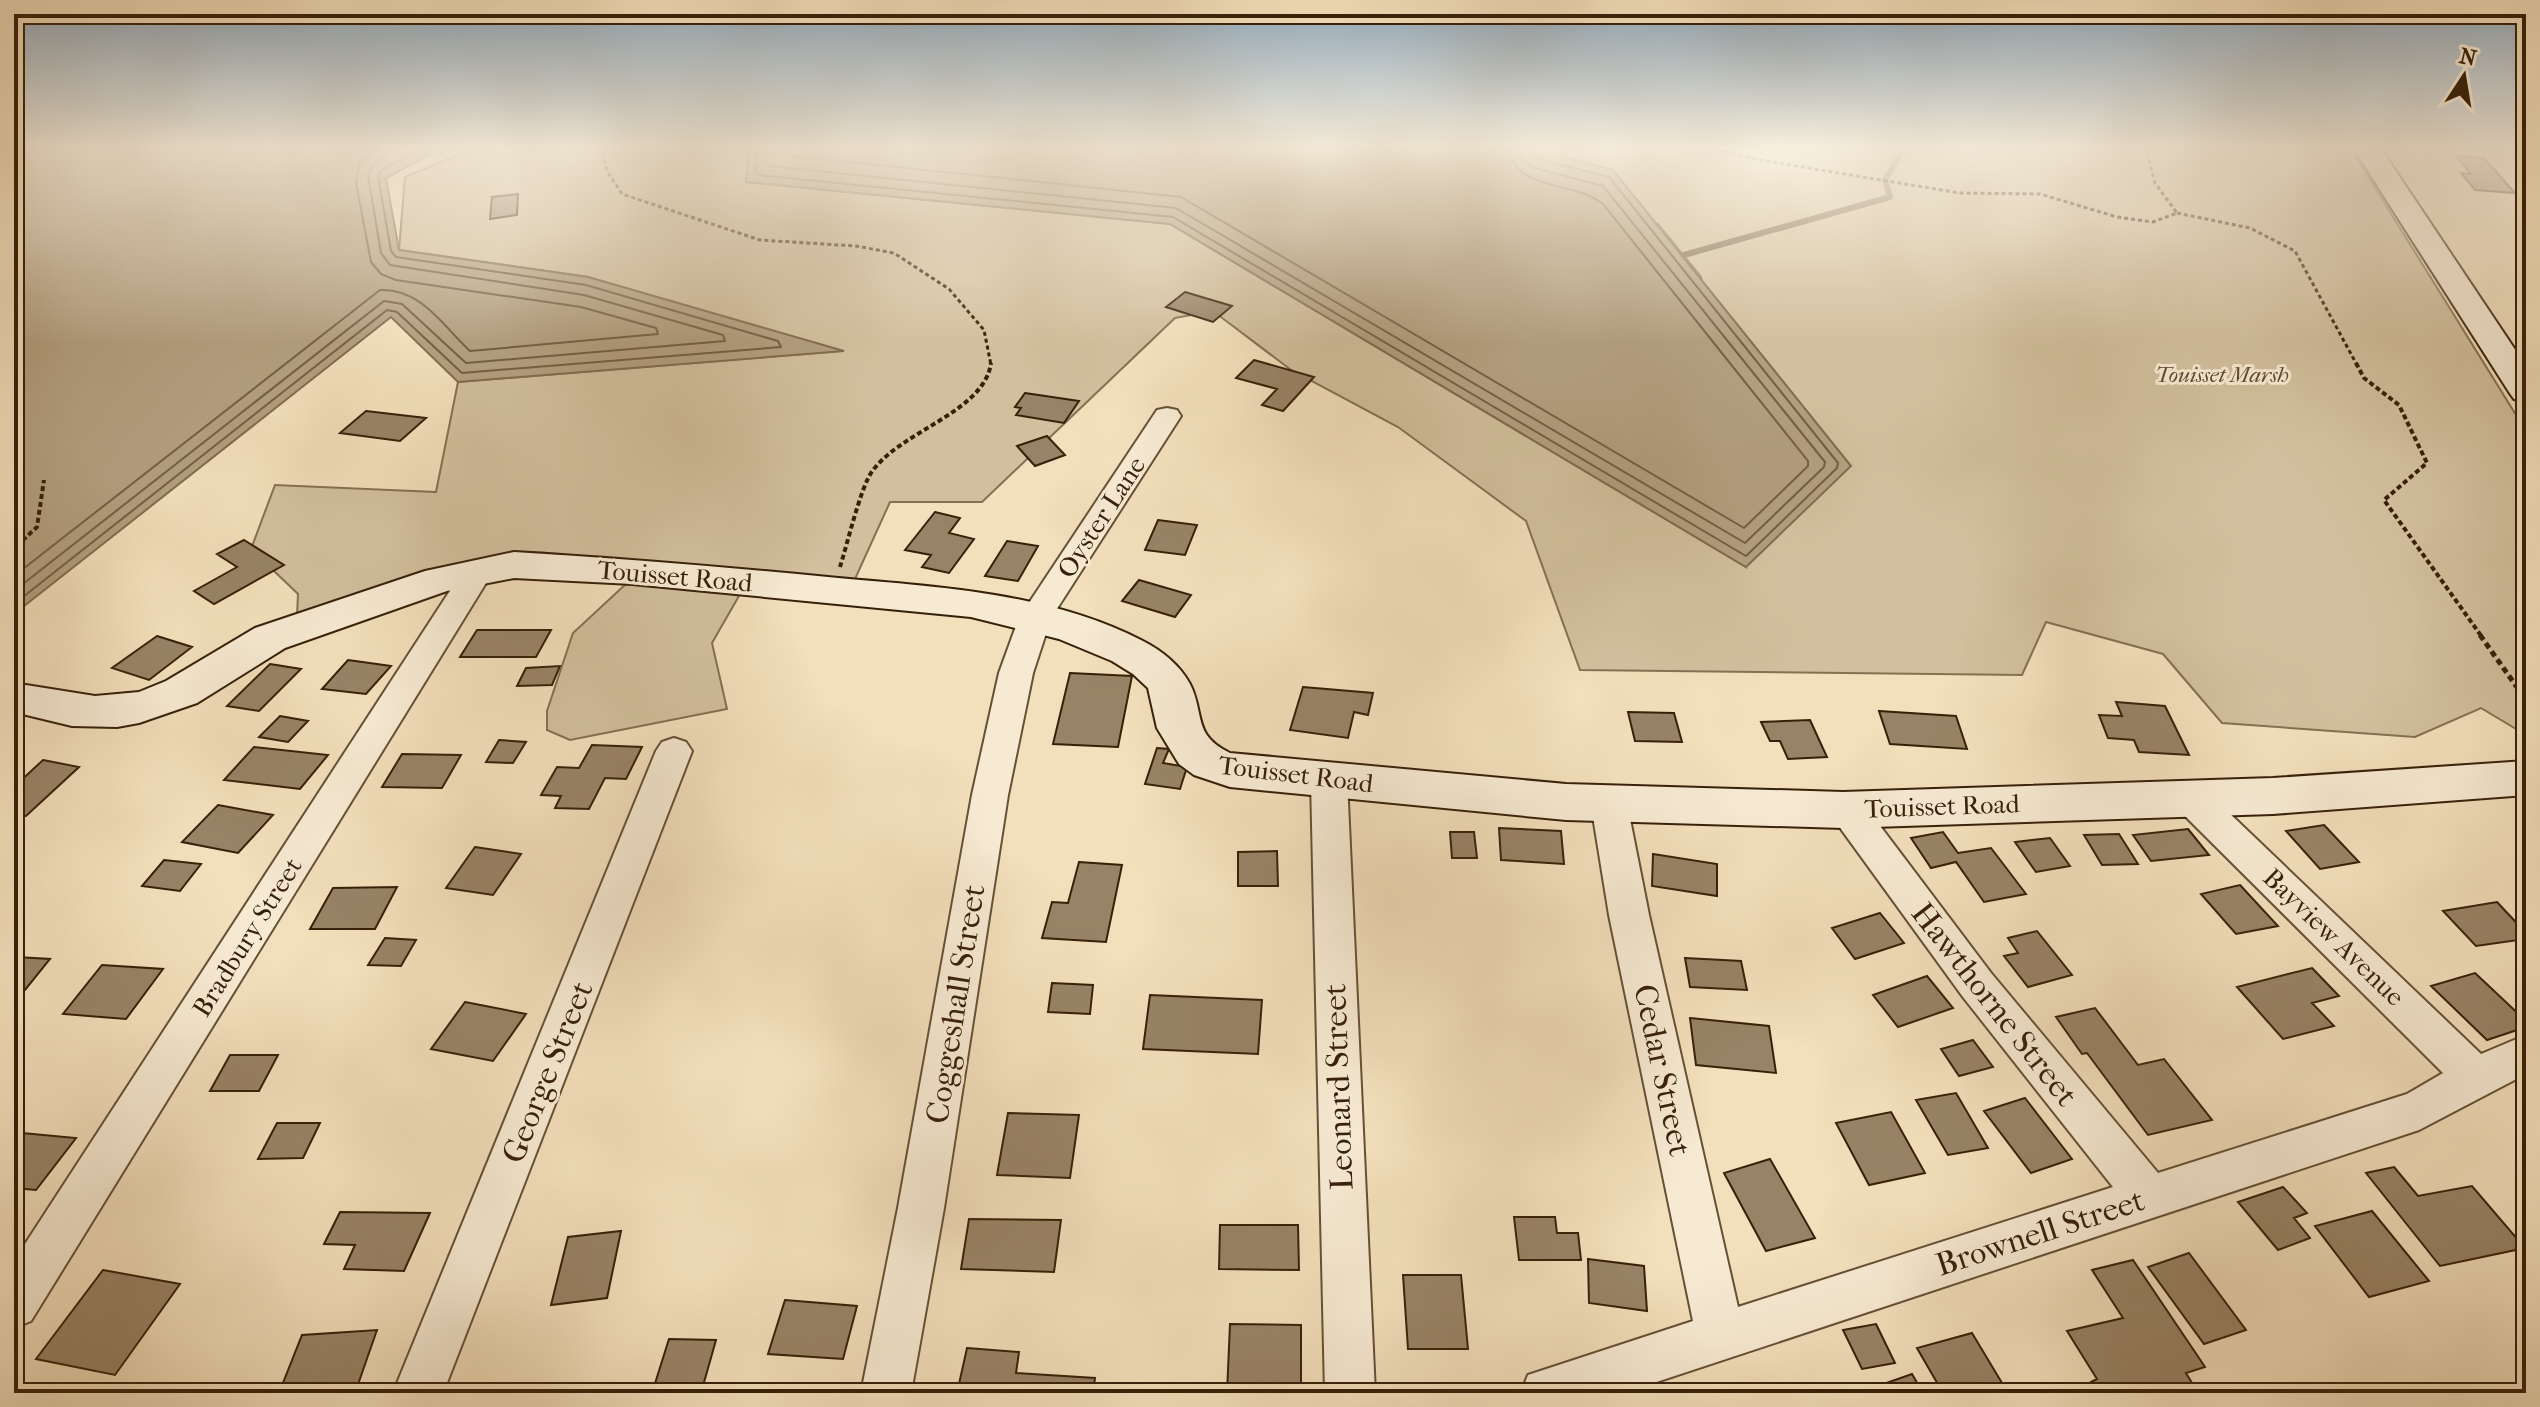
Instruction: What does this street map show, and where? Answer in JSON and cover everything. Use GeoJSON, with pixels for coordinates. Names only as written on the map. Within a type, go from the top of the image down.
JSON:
{"type":"FeatureCollection","features":[{"type":"Feature","properties":{"kind":"street"},"geometry":{"type":"LineString","coordinates":[[2408,212],[2526,392]]}},
{"type":"Feature","properties":{"kind":"street","name":"Oyster Lane"},"geometry":{"type":"LineString","coordinates":[[1035,618],[1167,416]]}},
{"type":"Feature","properties":{"kind":"street","name":"Touisset Road"},"geometry":{"type":"LineString","coordinates":[[26,700],[52,708],[84,711],[147,708],[182,692],[245,649],[270,638],[439,580],[514,565],[632,571],[1020,611],[1091,636],[1149,664],[1172,691],[1176,719],[1184,738],[1194,753],[1210,765],[1329,780],[1609,804],[1846,808],[2191,799],[2526,778]]}},
{"type":"Feature","properties":{"kind":"street","name":"Bradbury Street"},"geometry":{"type":"LineString","coordinates":[[14,1304],[479,570]]}},
{"type":"Feature","properties":{"kind":"street","name":"Coggeshall Street"},"geometry":{"type":"LineString","coordinates":[[886,1393],[921,1208],[990,795],[1016,673],[1035,618]]}},
{"type":"Feature","properties":{"kind":"street","name":"George Street"},"geometry":{"type":"LineString","coordinates":[[418,1393],[674,751]]}},
{"type":"Feature","properties":{"kind":"street","name":"Leonard Street"},"geometry":{"type":"LineString","coordinates":[[1329,780],[1350,1393]]}},
{"type":"Feature","properties":{"kind":"street","name":"Bayview Avenue"},"geometry":{"type":"LineString","coordinates":[[2191,799],[2475,1077]]}},
{"type":"Feature","properties":{"kind":"street","name":"Cedar Street"},"geometry":{"type":"LineString","coordinates":[[1609,804],[1629,915],[1720,1335]]}},
{"type":"Feature","properties":{"kind":"street","name":"Hawthorne Street"},"geometry":{"type":"LineString","coordinates":[[1846,808],[1977,985],[2148,1196]]}},
{"type":"Feature","properties":{"kind":"street","name":"Brownell Street"},"geometry":{"type":"LineString","coordinates":[[1546,1393],[2419,1110],[2475,1077],[2526,1054]]}},
{"type":"Feature","properties":{"kind":"path"},"geometry":{"type":"LineString","coordinates":[[675,212],[760,240],[856,246],[894,253],[949,289],[984,330],[989,343],[991,366],[985,382],[962,406],[923,428],[870,474],[832,590]]}},
{"type":"Feature","properties":{"kind":"path"},"geometry":{"type":"LineString","coordinates":[[2099,212],[2153,222],[2177,213],[2250,228],[2295,251],[2364,378],[2399,405],[2427,463],[2384,500],[2526,700]]}},
{"type":"Feature","properties":{"kind":"path"},"geometry":{"type":"LineString","coordinates":[[14,548],[37,527],[44,480]]}},
{"type":"Feature","properties":{"kind":"path"},"geometry":{"type":"LineString","coordinates":[[14,539],[24,539]]}},
{"type":"Feature","properties":{"kind":"green space","name":"Touisset Marsh"},"geometry":{"type":"Polygon","coordinates":[[[402,212],[1045,212],[1170,224],[1746,567],[1701,277],[1658,224],[1630,212],[2390,212],[2526,431],[2526,735],[2481,708],[2415,737],[2222,723],[2163,654],[2046,622],[2022,675],[1580,670],[1526,521],[1398,427],[1291,370],[1213,311],[1175,318],[982,502],[890,502],[855,579],[751,575],[712,643],[727,709],[570,740],[547,730],[547,711],[573,633],[641,570],[500,557],[297,616],[298,594],[251,549],[275,485],[436,492],[458,382],[841,351],[588,277],[399,250],[402,212]]]}},
{"type":"Feature","properties":{"kind":"water"},"geometry":{"type":"Polygon","coordinates":[[[14,212],[392,212],[399,250],[588,277],[844,351],[458,382],[391,317],[14,614],[14,212]]]}},
{"type":"Feature","properties":{"kind":"water"},"geometry":{"type":"Polygon","coordinates":[[[1045,212],[1646,212],[1851,466],[1746,567],[1170,224],[1045,212]]]}},
{"type":"Feature","properties":{"kind":"building"},"geometry":{"type":"Polygon","coordinates":[[[491,212],[517,212],[517,215],[490,219],[491,212]]]}},
{"type":"Feature","properties":{"kind":"building"},"geometry":{"type":"Polygon","coordinates":[[[1185,292],[1232,306],[1213,322],[1166,307],[1185,292]]]}},
{"type":"Feature","properties":{"kind":"building"},"geometry":{"type":"Polygon","coordinates":[[[1254,360],[1314,377],[1283,411],[1262,405],[1277,389],[1236,378],[1254,360]]]}},
{"type":"Feature","properties":{"kind":"building"},"geometry":{"type":"Polygon","coordinates":[[[1025,393],[1079,401],[1064,423],[1016,415],[1021,408],[1015,407],[1025,393]]]}},
{"type":"Feature","properties":{"kind":"building"},"geometry":{"type":"Polygon","coordinates":[[[366,411],[426,418],[400,441],[340,433],[366,411]]]}},
{"type":"Feature","properties":{"kind":"building"},"geometry":{"type":"Polygon","coordinates":[[[1047,436],[1065,455],[1035,466],[1017,446],[1047,436]]]}},
{"type":"Feature","properties":{"kind":"building"},"geometry":{"type":"Polygon","coordinates":[[[935,512],[960,518],[949,533],[974,539],[949,573],[922,567],[931,555],[905,550],[935,512]]]}},
{"type":"Feature","properties":{"kind":"building"},"geometry":{"type":"Polygon","coordinates":[[[1158,520],[1197,525],[1185,555],[1145,550],[1158,520]]]}},
{"type":"Feature","properties":{"kind":"building"},"geometry":{"type":"Polygon","coordinates":[[[244,540],[284,565],[214,604],[194,591],[237,567],[217,554],[244,540]]]}},
{"type":"Feature","properties":{"kind":"building"},"geometry":{"type":"Polygon","coordinates":[[[1007,541],[1038,546],[1018,581],[985,576],[1007,541]]]}},
{"type":"Feature","properties":{"kind":"building"},"geometry":{"type":"Polygon","coordinates":[[[1139,580],[1191,595],[1175,617],[1122,601],[1139,580]]]}},
{"type":"Feature","properties":{"kind":"building"},"geometry":{"type":"Polygon","coordinates":[[[477,630],[551,630],[536,657],[460,657],[477,630]]]}},
{"type":"Feature","properties":{"kind":"building"},"geometry":{"type":"Polygon","coordinates":[[[157,636],[192,647],[149,680],[112,668],[157,636]]]}},
{"type":"Feature","properties":{"kind":"building"},"geometry":{"type":"Polygon","coordinates":[[[348,660],[391,666],[366,694],[322,689],[348,660]]]}},
{"type":"Feature","properties":{"kind":"building"},"geometry":{"type":"Polygon","coordinates":[[[270,664],[301,669],[259,711],[227,706],[270,664]]]}},
{"type":"Feature","properties":{"kind":"building"},"geometry":{"type":"Polygon","coordinates":[[[560,666],[552,685],[517,686],[526,668],[560,666]]]}},
{"type":"Feature","properties":{"kind":"building"},"geometry":{"type":"Polygon","coordinates":[[[1070,673],[1132,676],[1118,747],[1053,744],[1070,673]]]}},
{"type":"Feature","properties":{"kind":"building"},"geometry":{"type":"Polygon","coordinates":[[[1303,687],[1373,693],[1368,715],[1354,712],[1348,738],[1290,730],[1303,687]]]}},
{"type":"Feature","properties":{"kind":"building"},"geometry":{"type":"Polygon","coordinates":[[[2116,702],[2165,706],[2189,755],[2139,752],[2134,740],[2108,738],[2099,715],[2122,716],[2116,702]]]}},
{"type":"Feature","properties":{"kind":"building"},"geometry":{"type":"Polygon","coordinates":[[[1879,711],[1956,716],[1967,749],[1890,744],[1879,711]]]}},
{"type":"Feature","properties":{"kind":"building"},"geometry":{"type":"Polygon","coordinates":[[[1628,712],[1674,713],[1682,742],[1635,741],[1628,712]]]}},
{"type":"Feature","properties":{"kind":"building"},"geometry":{"type":"Polygon","coordinates":[[[280,716],[308,721],[288,742],[259,737],[280,716]]]}},
{"type":"Feature","properties":{"kind":"building"},"geometry":{"type":"Polygon","coordinates":[[[1810,720],[1827,757],[1788,759],[1780,741],[1770,741],[1761,722],[1810,720]]]}},
{"type":"Feature","properties":{"kind":"building"},"geometry":{"type":"Polygon","coordinates":[[[499,740],[526,742],[513,763],[486,762],[499,740]]]}},
{"type":"Feature","properties":{"kind":"building"},"geometry":{"type":"Polygon","coordinates":[[[592,745],[642,747],[626,779],[605,778],[589,809],[555,808],[561,796],[541,795],[557,767],[579,768],[592,745]]]}},
{"type":"Feature","properties":{"kind":"building"},"geometry":{"type":"Polygon","coordinates":[[[254,747],[328,755],[300,789],[224,780],[254,747]]]}},
{"type":"Feature","properties":{"kind":"building"},"geometry":{"type":"Polygon","coordinates":[[[1157,748],[1169,749],[1163,763],[1187,767],[1180,789],[1145,784],[1157,748]]]}},
{"type":"Feature","properties":{"kind":"building"},"geometry":{"type":"Polygon","coordinates":[[[402,754],[461,755],[442,788],[382,787],[402,754]]]}},
{"type":"Feature","properties":{"kind":"building"},"geometry":{"type":"Polygon","coordinates":[[[43,760],[79,767],[26,816],[14,814],[14,787],[43,760]]]}},
{"type":"Feature","properties":{"kind":"building"},"geometry":{"type":"Polygon","coordinates":[[[218,805],[273,815],[238,853],[182,842],[218,805]]]}},
{"type":"Feature","properties":{"kind":"building"},"geometry":{"type":"Polygon","coordinates":[[[2324,825],[2359,862],[2320,869],[2286,831],[2324,825]]]}},
{"type":"Feature","properties":{"kind":"building"},"geometry":{"type":"Polygon","coordinates":[[[1499,828],[1561,831],[1564,864],[1501,860],[1499,828]]]}},
{"type":"Feature","properties":{"kind":"building"},"geometry":{"type":"Polygon","coordinates":[[[2188,829],[2209,855],[2151,861],[2133,835],[2188,829]]]}},
{"type":"Feature","properties":{"kind":"building"},"geometry":{"type":"Polygon","coordinates":[[[1450,832],[1474,832],[1477,858],[1452,858],[1450,832]]]}},
{"type":"Feature","properties":{"kind":"building"},"geometry":{"type":"Polygon","coordinates":[[[1943,832],[1958,853],[1991,848],[2026,894],[1984,902],[1956,862],[1931,868],[1911,838],[1943,832]]]}},
{"type":"Feature","properties":{"kind":"building"},"geometry":{"type":"Polygon","coordinates":[[[2119,834],[2138,864],[2102,865],[2084,835],[2119,834]]]}},
{"type":"Feature","properties":{"kind":"building"},"geometry":{"type":"Polygon","coordinates":[[[2050,838],[2070,866],[2036,872],[2015,842],[2050,838]]]}},
{"type":"Feature","properties":{"kind":"building"},"geometry":{"type":"Polygon","coordinates":[[[475,847],[521,854],[493,895],[446,888],[475,847]]]}},
{"type":"Feature","properties":{"kind":"building"},"geometry":{"type":"Polygon","coordinates":[[[1277,851],[1278,886],[1238,886],[1238,852],[1277,851]]]}},
{"type":"Feature","properties":{"kind":"building"},"geometry":{"type":"Polygon","coordinates":[[[1653,854],[1717,864],[1717,896],[1652,886],[1653,854]]]}},
{"type":"Feature","properties":{"kind":"building"},"geometry":{"type":"Polygon","coordinates":[[[164,860],[201,864],[180,891],[142,886],[164,860]]]}},
{"type":"Feature","properties":{"kind":"building"},"geometry":{"type":"Polygon","coordinates":[[[1079,862],[1122,865],[1106,942],[1042,938],[1052,902],[1068,903],[1079,862]]]}},
{"type":"Feature","properties":{"kind":"building"},"geometry":{"type":"Polygon","coordinates":[[[2240,885],[2278,926],[2236,934],[2201,894],[2240,885]]]}},
{"type":"Feature","properties":{"kind":"building"},"geometry":{"type":"Polygon","coordinates":[[[397,887],[375,929],[310,929],[333,888],[397,887]]]}},
{"type":"Feature","properties":{"kind":"building"},"geometry":{"type":"Polygon","coordinates":[[[2497,902],[2526,933],[2526,939],[2476,946],[2443,911],[2497,902]]]}},
{"type":"Feature","properties":{"kind":"building"},"geometry":{"type":"Polygon","coordinates":[[[1880,913],[1904,943],[1855,959],[1832,928],[1880,913]]]}},
{"type":"Feature","properties":{"kind":"building"},"geometry":{"type":"Polygon","coordinates":[[[2037,931],[2072,975],[2028,987],[2004,956],[2018,953],[2008,938],[2037,931]]]}},
{"type":"Feature","properties":{"kind":"building"},"geometry":{"type":"Polygon","coordinates":[[[385,938],[416,940],[401,966],[368,965],[385,938]]]}},
{"type":"Feature","properties":{"kind":"building"},"geometry":{"type":"Polygon","coordinates":[[[16,957],[50,959],[25,990],[14,989],[16,957]]]}},
{"type":"Feature","properties":{"kind":"building"},"geometry":{"type":"Polygon","coordinates":[[[1685,958],[1741,961],[1747,990],[1690,987],[1685,958]]]}},
{"type":"Feature","properties":{"kind":"building"},"geometry":{"type":"Polygon","coordinates":[[[102,965],[163,969],[126,1019],[63,1014],[102,965]]]}},
{"type":"Feature","properties":{"kind":"building"},"geometry":{"type":"Polygon","coordinates":[[[2312,968],[2339,996],[2312,1003],[2334,1026],[2283,1039],[2237,987],[2312,968]]]}},
{"type":"Feature","properties":{"kind":"building"},"geometry":{"type":"Polygon","coordinates":[[[2475,973],[2526,1021],[2526,1027],[2487,1040],[2431,986],[2475,973]]]}},
{"type":"Feature","properties":{"kind":"building"},"geometry":{"type":"Polygon","coordinates":[[[1927,976],[1953,1008],[1898,1027],[1873,995],[1927,976]]]}},
{"type":"Feature","properties":{"kind":"building"},"geometry":{"type":"Polygon","coordinates":[[[1052,983],[1093,985],[1090,1014],[1048,1012],[1052,983]]]}},
{"type":"Feature","properties":{"kind":"building"},"geometry":{"type":"Polygon","coordinates":[[[1150,995],[1262,1000],[1258,1054],[1143,1049],[1150,995]]]}},
{"type":"Feature","properties":{"kind":"building"},"geometry":{"type":"Polygon","coordinates":[[[465,1002],[526,1014],[493,1061],[431,1049],[465,1002]]]}},
{"type":"Feature","properties":{"kind":"building"},"geometry":{"type":"Polygon","coordinates":[[[2095,1008],[2138,1065],[2164,1059],[2212,1120],[2148,1135],[2056,1017],[2095,1008]]]}},
{"type":"Feature","properties":{"kind":"building"},"geometry":{"type":"Polygon","coordinates":[[[1690,1018],[1769,1026],[1776,1073],[1696,1065],[1690,1018]]]}},
{"type":"Feature","properties":{"kind":"building"},"geometry":{"type":"Polygon","coordinates":[[[1973,1040],[1993,1067],[1959,1076],[1941,1049],[1973,1040]]]}},
{"type":"Feature","properties":{"kind":"building"},"geometry":{"type":"Polygon","coordinates":[[[230,1055],[278,1055],[259,1091],[210,1091],[230,1055]]]}},
{"type":"Feature","properties":{"kind":"building"},"geometry":{"type":"Polygon","coordinates":[[[1956,1093],[1988,1148],[1948,1155],[1916,1100],[1956,1093]]]}},
{"type":"Feature","properties":{"kind":"building"},"geometry":{"type":"Polygon","coordinates":[[[2025,1098],[2072,1159],[2031,1173],[1984,1111],[2025,1098]]]}},
{"type":"Feature","properties":{"kind":"building"},"geometry":{"type":"Polygon","coordinates":[[[1891,1112],[1925,1173],[1869,1185],[1836,1123],[1891,1112]]]}},
{"type":"Feature","properties":{"kind":"building"},"geometry":{"type":"Polygon","coordinates":[[[1008,1113],[1079,1115],[1070,1178],[997,1175],[1008,1113]]]}},
{"type":"Feature","properties":{"kind":"building"},"geometry":{"type":"Polygon","coordinates":[[[277,1123],[320,1123],[303,1158],[258,1159],[277,1123]]]}},
{"type":"Feature","properties":{"kind":"building"},"geometry":{"type":"Polygon","coordinates":[[[22,1133],[76,1138],[36,1190],[14,1188],[14,1143],[22,1133]]]}},
{"type":"Feature","properties":{"kind":"building"},"geometry":{"type":"Polygon","coordinates":[[[1770,1159],[1815,1238],[1766,1251],[1724,1173],[1770,1159]]]}},
{"type":"Feature","properties":{"kind":"building"},"geometry":{"type":"Polygon","coordinates":[[[2394,1167],[2418,1196],[2472,1186],[2525,1248],[2440,1266],[2366,1173],[2394,1167]]]}},
{"type":"Feature","properties":{"kind":"building"},"geometry":{"type":"Polygon","coordinates":[[[2283,1187],[2307,1213],[2294,1218],[2310,1238],[2278,1250],[2238,1202],[2283,1187]]]}},
{"type":"Feature","properties":{"kind":"building"},"geometry":{"type":"Polygon","coordinates":[[[2372,1211],[2429,1281],[2369,1297],[2315,1226],[2372,1211]]]}},
{"type":"Feature","properties":{"kind":"building"},"geometry":{"type":"Polygon","coordinates":[[[340,1212],[430,1213],[404,1271],[344,1269],[355,1245],[324,1244],[340,1212]]]}},
{"type":"Feature","properties":{"kind":"building"},"geometry":{"type":"Polygon","coordinates":[[[1514,1217],[1555,1217],[1557,1233],[1578,1233],[1581,1260],[1519,1260],[1514,1217]]]}},
{"type":"Feature","properties":{"kind":"building"},"geometry":{"type":"Polygon","coordinates":[[[969,1219],[1061,1220],[1054,1272],[961,1269],[969,1219]]]}},
{"type":"Feature","properties":{"kind":"building"},"geometry":{"type":"Polygon","coordinates":[[[1220,1225],[1298,1225],[1299,1270],[1219,1269],[1220,1225]]]}},
{"type":"Feature","properties":{"kind":"building"},"geometry":{"type":"Polygon","coordinates":[[[621,1231],[607,1298],[551,1305],[568,1237],[621,1231]]]}},
{"type":"Feature","properties":{"kind":"building"},"geometry":{"type":"Polygon","coordinates":[[[2189,1253],[2246,1330],[2204,1344],[2148,1267],[2189,1253]]]}},
{"type":"Feature","properties":{"kind":"building"},"geometry":{"type":"Polygon","coordinates":[[[1588,1259],[1644,1266],[1647,1311],[1589,1303],[1588,1259]]]}},
{"type":"Feature","properties":{"kind":"building"},"geometry":{"type":"Polygon","coordinates":[[[2133,1260],[2205,1367],[2186,1373],[2198,1393],[2097,1393],[2091,1382],[2097,1379],[2067,1331],[2123,1318],[2092,1270],[2133,1260]]]}},
{"type":"Feature","properties":{"kind":"building"},"geometry":{"type":"Polygon","coordinates":[[[103,1270],[180,1284],[115,1375],[36,1359],[103,1270]]]}},
{"type":"Feature","properties":{"kind":"building"},"geometry":{"type":"Polygon","coordinates":[[[1403,1275],[1461,1275],[1468,1349],[1408,1349],[1403,1275]]]}},
{"type":"Feature","properties":{"kind":"building"},"geometry":{"type":"Polygon","coordinates":[[[785,1300],[857,1306],[843,1359],[768,1354],[785,1300]]]}},
{"type":"Feature","properties":{"kind":"building"},"geometry":{"type":"Polygon","coordinates":[[[1230,1324],[1301,1325],[1301,1393],[1227,1393],[1230,1324]]]}},
{"type":"Feature","properties":{"kind":"building"},"geometry":{"type":"Polygon","coordinates":[[[1876,1324],[1895,1363],[1862,1369],[1843,1330],[1876,1324]]]}},
{"type":"Feature","properties":{"kind":"building"},"geometry":{"type":"Polygon","coordinates":[[[377,1330],[355,1393],[279,1393],[302,1335],[377,1330]]]}},
{"type":"Feature","properties":{"kind":"building"},"geometry":{"type":"Polygon","coordinates":[[[1972,1333],[2008,1393],[1943,1393],[1917,1348],[1972,1333]]]}},
{"type":"Feature","properties":{"kind":"building"},"geometry":{"type":"Polygon","coordinates":[[[669,1339],[716,1340],[701,1393],[652,1393],[669,1339]]]}},
{"type":"Feature","properties":{"kind":"building"},"geometry":{"type":"Polygon","coordinates":[[[967,1348],[1019,1352],[1016,1373],[1095,1378],[1093,1393],[957,1393],[967,1348]]]}},
{"type":"Feature","properties":{"kind":"building"},"geometry":{"type":"Polygon","coordinates":[[[1912,1374],[1923,1393],[1858,1393],[1912,1374]]]}},
{"type":"Feature","properties":{"kind":"waterway"},"geometry":{"type":"LineString","coordinates":[[1684,255],[1838,212]]}}]}
